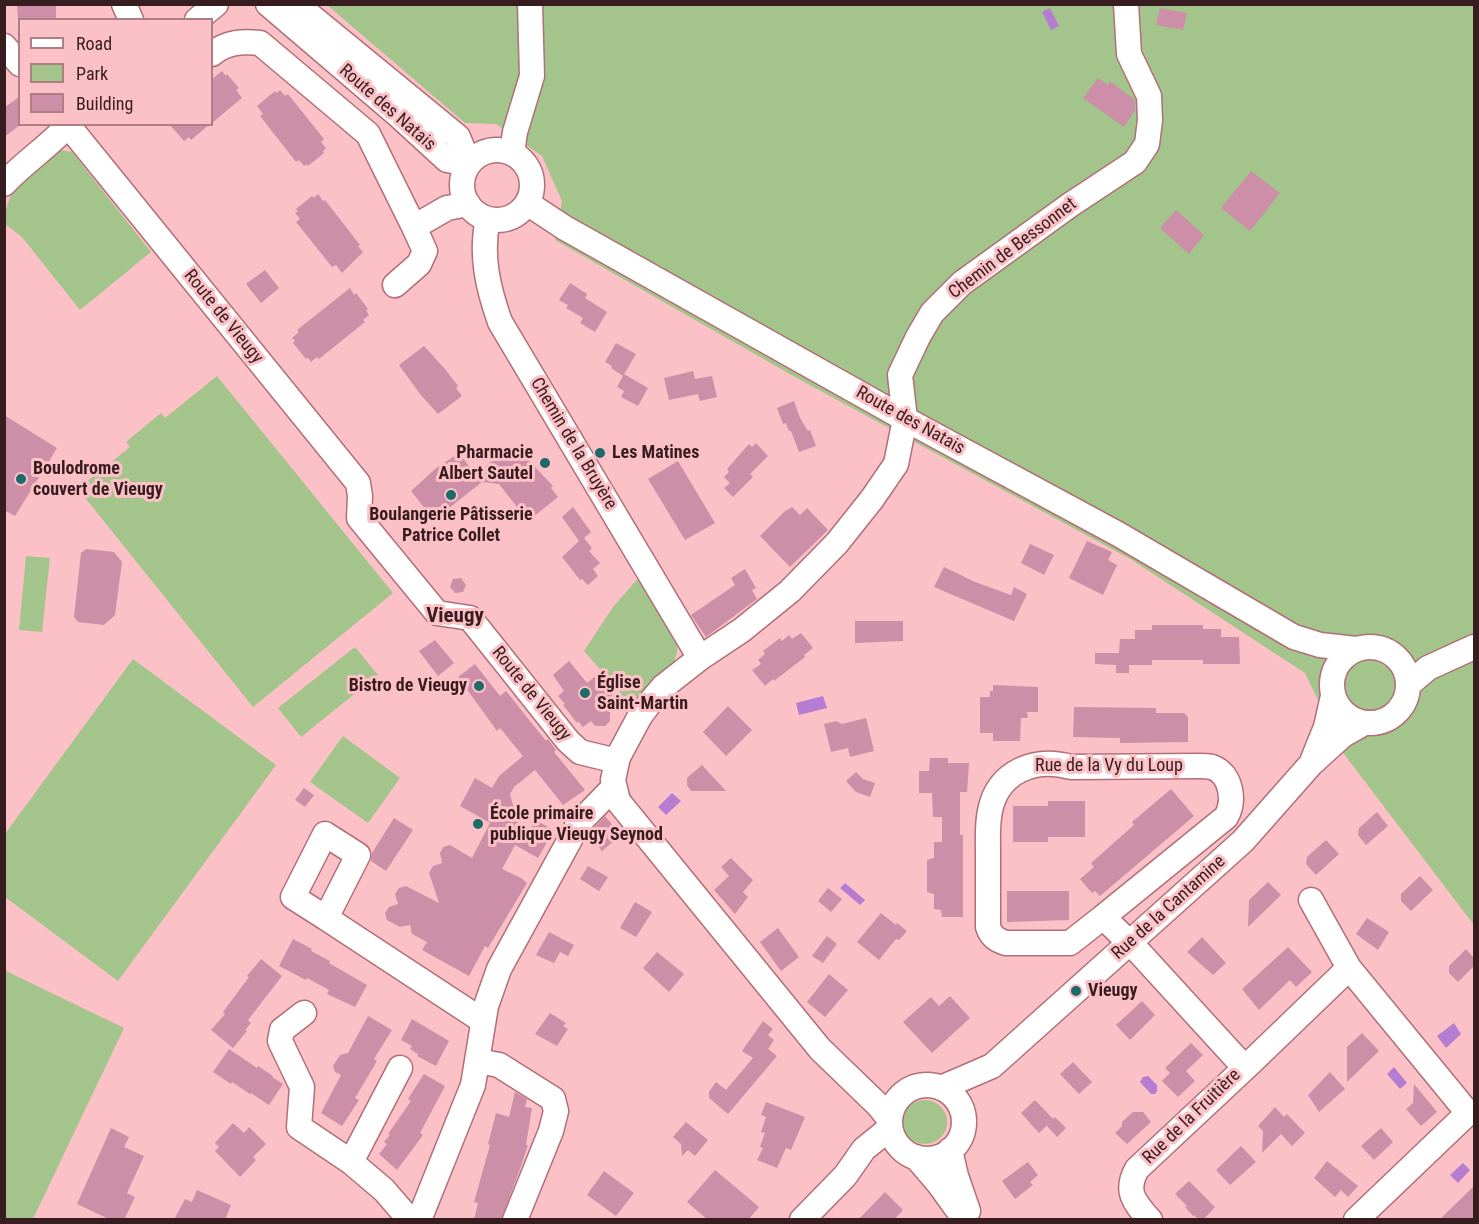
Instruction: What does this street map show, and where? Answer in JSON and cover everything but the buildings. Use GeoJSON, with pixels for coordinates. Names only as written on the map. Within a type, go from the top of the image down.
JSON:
{"type":"FeatureCollection","features":[{"type":"Feature","properties":{"kind":"street"},"geometry":{"type":"LineString","coordinates":[[124,4],[130,18]]}},
{"type":"Feature","properties":{"kind":"street"},"geometry":{"type":"LineString","coordinates":[[199,18],[216,4]]}},
{"type":"Feature","properties":{"kind":"street","name":"Route des Natais"},"geometry":{"type":"LineString","coordinates":[[268,4],[447,160],[469,164]]}},
{"type":"Feature","properties":{"kind":"street"},"geometry":{"type":"LineString","coordinates":[[512,153],[515,132],[532,76],[530,4]]}},
{"type":"Feature","properties":{"kind":"street","name":"Chemin de Bessonnet"},"geometry":{"type":"LineString","coordinates":[[617,761],[640,716],[663,687],[700,658],[742,630],[783,597],[837,543],[872,499],[896,464],[905,419],[900,375],[932,313],[962,283],[1070,205],[1135,162],[1147,144],[1150,120],[1149,96],[1129,54],[1126,4]]}},
{"type":"Feature","properties":{"kind":"street","name":"Route des Natais"},"geometry":{"type":"LineString","coordinates":[[297,7],[458,137],[469,164]]}},
{"type":"Feature","properties":{"kind":"street"},"geometry":{"type":"LineString","coordinates":[[213,53],[219,48],[242,40],[260,43],[368,134],[425,251],[419,264],[395,285]]}},
{"type":"Feature","properties":{"kind":"street"},"geometry":{"type":"LineString","coordinates":[[4,46],[18,62]]}},
{"type":"Feature","properties":{"kind":"street"},"geometry":{"type":"LineString","coordinates":[[4,183],[67,126]]}},
{"type":"Feature","properties":{"kind":"street","name":"Route de Vieugy"},"geometry":{"type":"LineString","coordinates":[[69,126],[358,483],[359,518],[436,613],[470,618],[568,741],[580,752],[617,761]]}},
{"type":"Feature","properties":{"kind":"street"},"geometry":{"type":"LineString","coordinates":[[501,150],[512,153],[529,169],[532,192],[527,203],[520,212],[510,218],[500,220],[481,216],[468,204],[463,191],[463,177],[469,164],[478,156],[489,151],[501,150]]}},
{"type":"Feature","properties":{"kind":"street","name":"Route des Natais"},"geometry":{"type":"LineString","coordinates":[[527,203],[565,228],[905,419],[1118,534],[1294,637],[1320,645],[1356,649]]}},
{"type":"Feature","properties":{"kind":"street"},"geometry":{"type":"LineString","coordinates":[[414,227],[447,208],[468,204]]}},
{"type":"Feature","properties":{"kind":"street","name":"Chemin de la Bruyère"},"geometry":{"type":"LineString","coordinates":[[489,219],[484,237],[487,279],[500,322],[700,658]]}},
{"type":"Feature","properties":{"kind":"street","name":"Route des Natais"},"geometry":{"type":"LineString","coordinates":[[1294,637],[1315,660],[1333,690]]}},
{"type":"Feature","properties":{"kind":"street"},"geometry":{"type":"LineString","coordinates":[[1376,647],[1394,656],[1402,664],[1408,685],[1406,698],[1399,709],[1389,718],[1377,722],[1364,723],[1345,714],[1338,706],[1333,690],[1334,672],[1339,662],[1356,649],[1376,647]]}},
{"type":"Feature","properties":{"kind":"street"},"geometry":{"type":"LineString","coordinates":[[1394,656],[1469,649]]}},
{"type":"Feature","properties":{"kind":"street"},"geometry":{"type":"LineString","coordinates":[[1408,685],[1428,669],[1469,649]]}},
{"type":"Feature","properties":{"kind":"street","name":"Rue de la Cantamine"},"geometry":{"type":"LineString","coordinates":[[1311,764],[1326,727],[1333,690]]}},
{"type":"Feature","properties":{"kind":"street","name":"Rue de la Cantamine"},"geometry":{"type":"LineString","coordinates":[[963,1115],[992,1066],[1243,842],[1311,764],[1343,735],[1364,723]]}},
{"type":"Feature","properties":{"kind":"street"},"geometry":{"type":"LineString","coordinates":[[617,761],[614,768],[614,787],[618,801],[820,1048],[878,1105],[890,1124],[897,1143],[939,1184],[965,1220]]}},
{"type":"Feature","properties":{"kind":"street","name":"Rue de la Vy du Loup"},"geometry":{"type":"LineString","coordinates":[[1042,763],[1071,767],[1198,766],[1212,767],[1222,774],[1231,796],[1231,809],[1226,817],[1103,917],[1070,944],[1006,944],[997,940],[990,933],[988,927],[988,824],[990,810],[1002,783],[1014,772],[1027,765],[1042,763]]}},
{"type":"Feature","properties":{"kind":"street"},"geometry":{"type":"LineString","coordinates":[[419,1220],[473,1085],[483,1021],[499,969],[579,823],[614,787]]}},
{"type":"Feature","properties":{"kind":"street"},"geometry":{"type":"LineString","coordinates":[[1311,900],[1349,968],[1468,1113],[1356,1220]]}},
{"type":"Feature","properties":{"kind":"street"},"geometry":{"type":"LineString","coordinates":[[1103,917],[1130,943]]}},
{"type":"Feature","properties":{"kind":"street"},"geometry":{"type":"LineString","coordinates":[[326,918],[483,1021]]}},
{"type":"Feature","properties":{"kind":"street","name":"Rue de la Fruitière"},"geometry":{"type":"LineString","coordinates":[[1130,943],[1245,1068],[1137,1169],[1132,1179],[1133,1198],[1150,1220]]}},
{"type":"Feature","properties":{"kind":"street"},"geometry":{"type":"LineString","coordinates":[[1245,1068],[1349,968]]}},
{"type":"Feature","properties":{"kind":"street"},"geometry":{"type":"LineString","coordinates":[[304,1013],[282,1030],[280,1041],[302,1087],[299,1126],[351,1162],[384,1190],[410,1220]]}},
{"type":"Feature","properties":{"kind":"street"},"geometry":{"type":"LineString","coordinates":[[478,1061],[499,1065],[553,1099],[556,1112],[523,1217]]}},
{"type":"Feature","properties":{"kind":"street","name":"Rue de la Cantamine"},"geometry":{"type":"LineString","coordinates":[[941,1088],[992,1066]]}},
{"type":"Feature","properties":{"kind":"street"},"geometry":{"type":"LineString","coordinates":[[838,1067],[884,1088],[908,1090],[928,1085],[941,1088],[951,1094],[959,1104],[963,1115],[961,1135],[950,1150],[939,1156],[928,1159],[910,1154],[887,1154],[872,1159],[846,1176]]}},
{"type":"Feature","properties":{"kind":"street"},"geometry":{"type":"LineString","coordinates":[[351,1162],[400,1068]]}},
{"type":"Feature","properties":{"kind":"street"},"geometry":{"type":"LineString","coordinates":[[802,1220],[846,1176],[864,1149],[890,1124],[892,1110],[898,1098],[908,1090]]}},
{"type":"Feature","properties":{"kind":"street"},"geometry":{"type":"LineString","coordinates":[[950,1150],[971,1220]]}},
{"type":"Feature","properties":{"kind":"green space"},"geometry":{"type":"Polygon","coordinates":[[[327,5],[1474,5],[1474,925],[1344,754],[1305,673],[1132,560],[795,377],[555,240],[562,201],[542,156],[496,124],[465,123],[327,5]]]}},
{"type":"Feature","properties":{"kind":"green space"},"geometry":{"type":"Polygon","coordinates":[[[60,150],[72,152],[151,252],[80,310],[22,237],[5,224],[9,199],[15,190],[30,173],[60,150]]]}},
{"type":"Feature","properties":{"kind":"green space"},"geometry":{"type":"Polygon","coordinates":[[[217,376],[393,593],[253,707],[78,489],[130,447],[126,442],[161,413],[165,418],[217,376]]]}},
{"type":"Feature","properties":{"kind":"green space"},"geometry":{"type":"Polygon","coordinates":[[[26,556],[50,558],[42,632],[19,630],[26,556]]]}},
{"type":"Feature","properties":{"kind":"green space"},"geometry":{"type":"Polygon","coordinates":[[[642,574],[678,637],[677,652],[674,662],[630,704],[584,651],[613,607],[642,574]]]}},
{"type":"Feature","properties":{"kind":"green space"},"geometry":{"type":"Polygon","coordinates":[[[355,647],[378,675],[301,737],[278,708],[355,647]]]}},
{"type":"Feature","properties":{"kind":"green space"},"geometry":{"type":"Polygon","coordinates":[[[133,659],[276,765],[118,981],[5,897],[5,834],[133,659]]]}},
{"type":"Feature","properties":{"kind":"green space"},"geometry":{"type":"Polygon","coordinates":[[[343,736],[400,778],[368,823],[310,782],[343,736]]]}},
{"type":"Feature","properties":{"kind":"green space"},"geometry":{"type":"Polygon","coordinates":[[[4,970],[124,1028],[33,1219],[5,1219],[4,970]]]}},
{"type":"Feature","properties":{"kind":"green space"},"geometry":{"type":"Polygon","coordinates":[[[925,1100],[934,1101],[941,1106],[946,1113],[946,1131],[941,1138],[934,1143],[925,1144],[916,1143],[909,1138],[904,1131],[903,1122],[904,1113],[909,1106],[916,1101],[925,1100]]]}},
{"type":"Feature","properties":{"kind":"shaded area"},"geometry":{"type":"Polygon","coordinates":[[[1050,8],[1059,26],[1051,30],[1042,12],[1050,8]]]}},
{"type":"Feature","properties":{"kind":"shaded area"},"geometry":{"type":"Polygon","coordinates":[[[823,696],[827,708],[799,715],[796,703],[823,696]]]}},
{"type":"Feature","properties":{"kind":"shaded area"},"geometry":{"type":"Polygon","coordinates":[[[672,793],[681,801],[666,815],[658,807],[672,793]]]}},
{"type":"Feature","properties":{"kind":"shaded area"},"geometry":{"type":"Polygon","coordinates":[[[845,883],[865,900],[860,905],[840,888],[845,883]]]}},
{"type":"Feature","properties":{"kind":"shaded area"},"geometry":{"type":"Polygon","coordinates":[[[1454,1023],[1461,1034],[1446,1048],[1437,1036],[1454,1023]]]}},
{"type":"Feature","properties":{"kind":"shaded area"},"geometry":{"type":"Polygon","coordinates":[[[1394,1067],[1407,1083],[1400,1089],[1387,1074],[1394,1067]]]}},
{"type":"Feature","properties":{"kind":"shaded area"},"geometry":{"type":"Polygon","coordinates":[[[1148,1076],[1157,1085],[1155,1094],[1151,1094],[1140,1082],[1143,1077],[1148,1076]]]}},
{"type":"Feature","properties":{"kind":"shaded area"},"geometry":{"type":"Polygon","coordinates":[[[1463,1163],[1470,1170],[1458,1183],[1450,1175],[1463,1163]]]}},
{"type":"Feature","properties":{"kind":"place","name":"Les Matines"},"geometry":{"type":"Point","coordinates":[600,453]}},
{"type":"Feature","properties":{"kind":"place","name":"Pharmacie Albert Sautel"},"geometry":{"type":"Point","coordinates":[545,463]}},
{"type":"Feature","properties":{"kind":"place","name":"Boulodrome couvert de Vieugy"},"geometry":{"type":"Point","coordinates":[21,479]}},
{"type":"Feature","properties":{"kind":"place","name":"Boulangerie Pâtisserie Patrice Collet"},"geometry":{"type":"Point","coordinates":[451,495]}},
{"type":"Feature","properties":{"kind":"place","name":"Bistro de Vieugy"},"geometry":{"type":"Point","coordinates":[479,686]}},
{"type":"Feature","properties":{"kind":"place","name":"Église Saint-Martin"},"geometry":{"type":"Point","coordinates":[585,693]}},
{"type":"Feature","properties":{"kind":"place","name":"École primaire publique Vieugy Seynod"},"geometry":{"type":"Point","coordinates":[478,824]}},
{"type":"Feature","properties":{"kind":"place","name":"Vieugy"},"geometry":{"type":"Point","coordinates":[1076,991]}},
{"type":"Feature","properties":{"kind":"district","name":"Vieugy"},"geometry":{"type":"Point","coordinates":[455,617]}}]}
